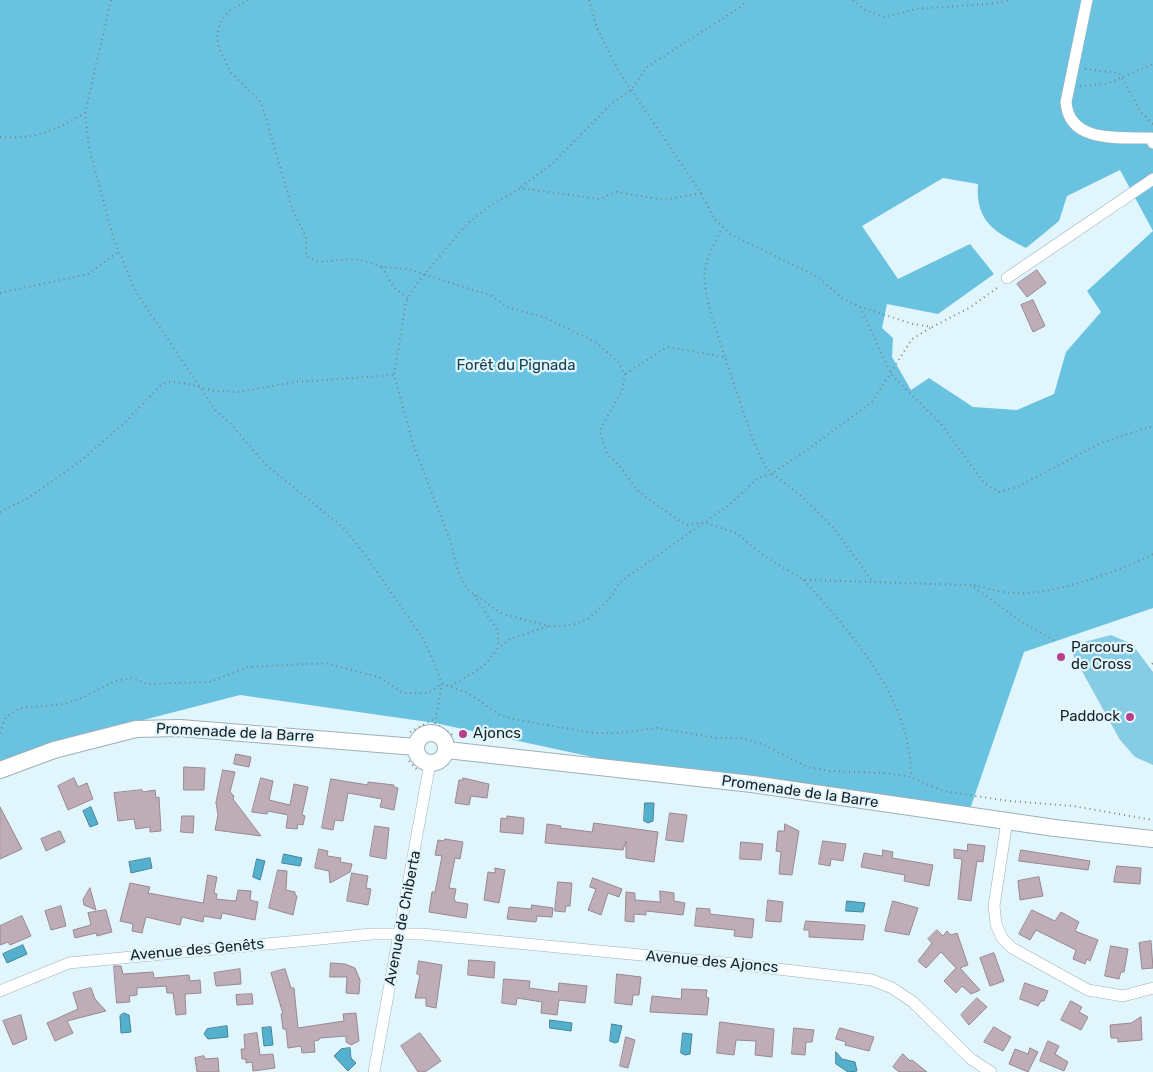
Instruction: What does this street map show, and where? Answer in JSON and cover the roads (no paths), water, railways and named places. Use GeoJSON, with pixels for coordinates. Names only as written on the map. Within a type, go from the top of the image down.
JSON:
{"type":"FeatureCollection","features":[{"type":"Feature","properties":{"kind":"main road","name":"Promenade de la Barre"},"geometry":{"type":"LineString","coordinates":[[0,770],[54,750],[136,729],[190,728],[416,747]]}},
{"type":"Feature","properties":{"kind":"main road"},"geometry":{"type":"LineString","coordinates":[[431,732],[444,739],[452,750],[441,760],[430,763],[418,756],[416,747],[420,737],[431,732]]}},
{"type":"Feature","properties":{"kind":"main road","name":"Promenade de la Barre"},"geometry":{"type":"LineString","coordinates":[[452,750],[540,762],[752,784],[1007,821],[1153,839]]}},
{"type":"Feature","properties":{"kind":"street"},"geometry":{"type":"LineString","coordinates":[[1087,0],[1066,102],[1067,114],[1078,128],[1108,137],[1152,138]]}},
{"type":"Feature","properties":{"kind":"street"},"geometry":{"type":"LineString","coordinates":[[1007,278],[1153,179]]}},
{"type":"Feature","properties":{"kind":"street","name":"Avenue de Chiberta"},"geometry":{"type":"LineString","coordinates":[[374,1072],[430,763]]}},
{"type":"Feature","properties":{"kind":"street"},"geometry":{"type":"LineString","coordinates":[[1007,821],[994,906],[996,924],[1002,938],[1012,948],[1088,990],[1123,996],[1153,988]]}},
{"type":"Feature","properties":{"kind":"street","name":"Avenue des Genêts"},"geometry":{"type":"LineString","coordinates":[[0,991],[69,963],[372,934],[400,935]]}},
{"type":"Feature","properties":{"kind":"street","name":"Avenue des Ajoncs"},"geometry":{"type":"LineString","coordinates":[[400,935],[422,934],[735,964],[872,980],[892,988],[913,1002],[971,1059],[991,1072]]}},
{"type":"Feature","properties":{"kind":"place","name":"Parcours de Cross"},"geometry":{"type":"Point","coordinates":[1061,657]}},
{"type":"Feature","properties":{"kind":"place","name":"Paddock"},"geometry":{"type":"Point","coordinates":[1130,717]}},
{"type":"Feature","properties":{"kind":"place","name":"Ajoncs"},"geometry":{"type":"Point","coordinates":[463,734]}},
{"type":"Feature","properties":{"kind":"park label","name":"Forêt du Pignada"},"geometry":{"type":"Point","coordinates":[516,366]}}]}
